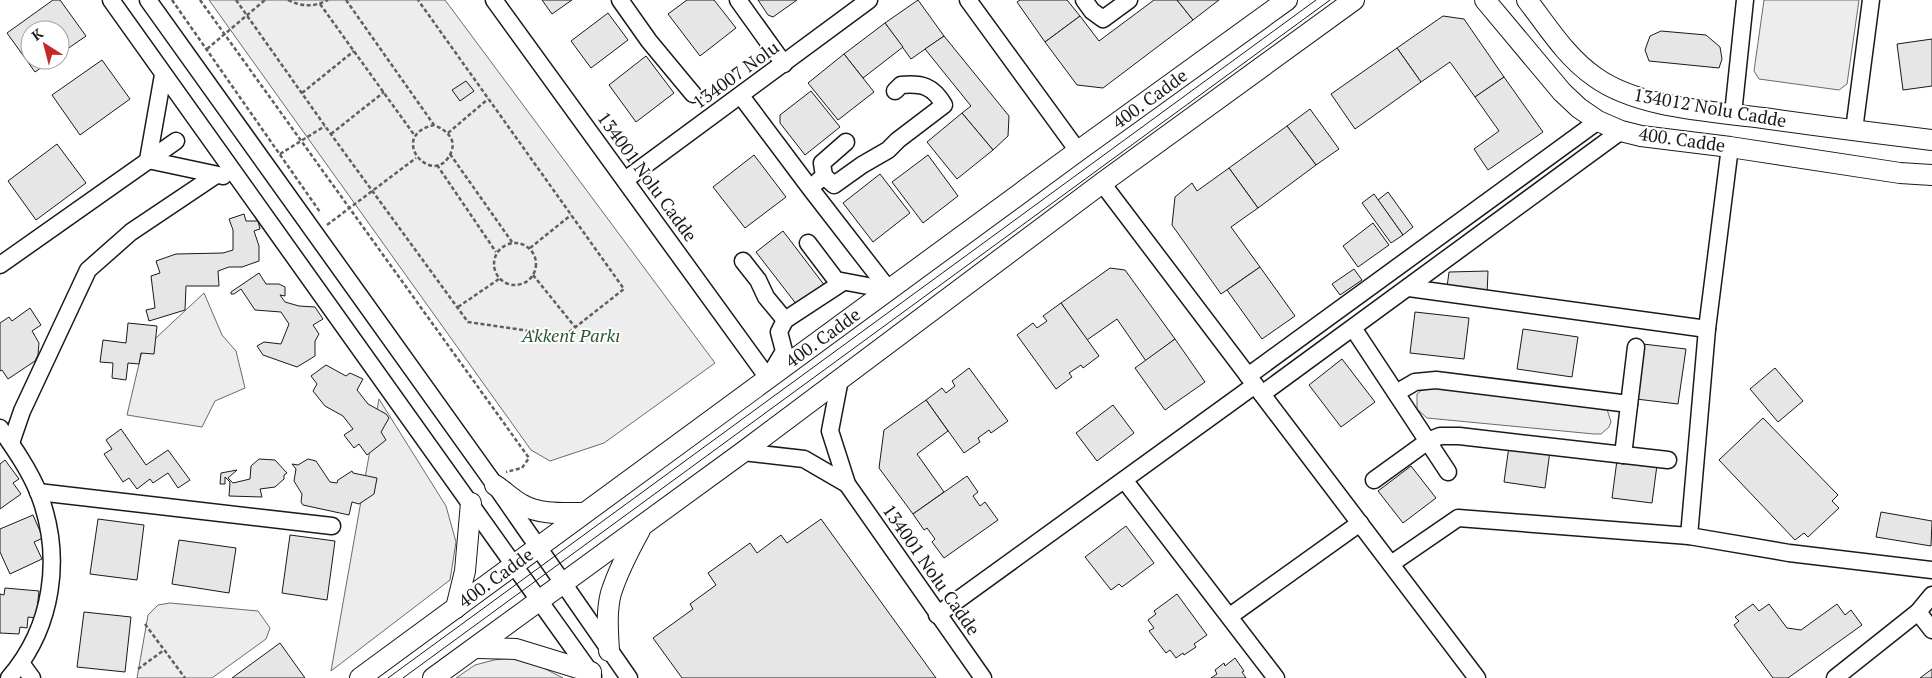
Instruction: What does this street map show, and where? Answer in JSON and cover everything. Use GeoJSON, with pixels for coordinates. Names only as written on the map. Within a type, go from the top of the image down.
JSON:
{"type":"FeatureCollection","features":[{"type":"Feature","properties":{"kind":"main road","name":"400. Cadde"},"geometry":{"type":"LineString","coordinates":[[360,678],[1078,151],[1287,0]]}},
{"type":"Feature","properties":{"kind":"main road"},"geometry":{"type":"LineString","coordinates":[[433,678],[743,452],[1102,183],[1354,0]]}},
{"type":"Feature","properties":{"kind":"main road","name":"400. Cadde"},"geometry":{"type":"LineString","coordinates":[[1485,0],[1562,92],[1579,108],[1598,121],[1621,131],[1641,136],[1932,175]]}},
{"type":"Feature","properties":{"kind":"main road","name":"134012 Nolu Cadde"},"geometry":{"type":"LineString","coordinates":[[1527,0],[1566,52],[1584,68],[1608,86],[1646,100],[1733,114],[1932,140]]}},
{"type":"Feature","properties":{"kind":"main road"},"geometry":{"type":"LineString","coordinates":[[499,479],[522,505],[531,509],[545,512],[584,514]]}},
{"type":"Feature","properties":{"kind":"main road"},"geometry":{"type":"LineString","coordinates":[[456,608],[464,571],[471,503]]}},
{"type":"Feature","properties":{"kind":"main road"},"geometry":{"type":"LineString","coordinates":[[609,651],[608,614],[611,594],[624,560],[642,526]]}},
{"type":"Feature","properties":{"kind":"main road"},"geometry":{"type":"LineString","coordinates":[[476,648],[516,649],[593,675]]}},
{"type":"Feature","properties":{"kind":"street"},"geometry":{"type":"LineString","coordinates":[[111,0],[471,503],[539,602],[593,675]]}},
{"type":"Feature","properties":{"kind":"street"},"geometry":{"type":"LineString","coordinates":[[148,0],[315,232],[499,479],[538,547],[628,678]]}},
{"type":"Feature","properties":{"kind":"street","name":"134001 Nolu Cadde"},"geometry":{"type":"LineString","coordinates":[[494,0],[768,378]]}},
{"type":"Feature","properties":{"kind":"street"},"geometry":{"type":"LineString","coordinates":[[620,0],[648,41],[693,94]]}},
{"type":"Feature","properties":{"kind":"street"},"geometry":{"type":"LineString","coordinates":[[738,0],[784,64]]}},
{"type":"Feature","properties":{"kind":"street","name":"134007 Nolu"},"geometry":{"type":"LineString","coordinates":[[625,180],[869,0]]}},
{"type":"Feature","properties":{"kind":"street"},"geometry":{"type":"LineString","coordinates":[[968,0],[1078,151]]}},
{"type":"Feature","properties":{"kind":"street"},"geometry":{"type":"LineString","coordinates":[[1084,0],[1092,11],[1103,19],[1129,0]]}},
{"type":"Feature","properties":{"kind":"street"},"geometry":{"type":"LineString","coordinates":[[1733,114],[1745,0]]}},
{"type":"Feature","properties":{"kind":"street"},"geometry":{"type":"LineString","coordinates":[[1854,130],[1871,0]]}},
{"type":"Feature","properties":{"kind":"street"},"geometry":{"type":"LineString","coordinates":[[148,160],[163,75]]}},
{"type":"Feature","properties":{"kind":"street"},"geometry":{"type":"LineString","coordinates":[[846,142],[822,163],[824,176],[834,185],[862,165],[888,150],[898,140],[944,105],[936,92],[918,84],[901,85],[895,91]]}},
{"type":"Feature","properties":{"kind":"street"},"geometry":{"type":"LineString","coordinates":[[741,96],[889,290]]}},
{"type":"Feature","properties":{"kind":"street"},"geometry":{"type":"LineString","coordinates":[[937,615],[1255,385],[1598,121]]}},
{"type":"Feature","properties":{"kind":"street"},"geometry":{"type":"LineString","coordinates":[[1255,385],[1353,328],[1621,131]]}},
{"type":"Feature","properties":{"kind":"street"},"geometry":{"type":"LineString","coordinates":[[0,265],[176,141]]}},
{"type":"Feature","properties":{"kind":"street"},"geometry":{"type":"LineString","coordinates":[[1689,536],[1707,329],[1730,147]]}},
{"type":"Feature","properties":{"kind":"street"},"geometry":{"type":"LineString","coordinates":[[148,160],[240,180]]}},
{"type":"Feature","properties":{"kind":"street"},"geometry":{"type":"LineString","coordinates":[[10,443],[22,411],[88,270],[131,232],[216,175]]}},
{"type":"Feature","properties":{"kind":"street"},"geometry":{"type":"LineString","coordinates":[[810,188],[824,176]]}},
{"type":"Feature","properties":{"kind":"street"},"geometry":{"type":"LineString","coordinates":[[1102,183],[1477,678]]}},
{"type":"Feature","properties":{"kind":"street"},"geometry":{"type":"LineString","coordinates":[[808,243],[836,280],[889,290]]}},
{"type":"Feature","properties":{"kind":"street"},"geometry":{"type":"LineString","coordinates":[[743,260],[758,280],[766,297],[785,320]]}},
{"type":"Feature","properties":{"kind":"street"},"geometry":{"type":"LineString","coordinates":[[768,378],[784,352],[779,332],[785,320],[843,282]]}},
{"type":"Feature","properties":{"kind":"street"},"geometry":{"type":"LineString","coordinates":[[1408,288],[1707,329]]}},
{"type":"Feature","properties":{"kind":"street"},"geometry":{"type":"LineString","coordinates":[[1353,328],[1448,472]]}},
{"type":"Feature","properties":{"kind":"street"},"geometry":{"type":"LineString","coordinates":[[1623,455],[1636,347]]}},
{"type":"Feature","properties":{"kind":"street","name":"134001 Nolu Cadde"},"geometry":{"type":"LineString","coordinates":[[840,379],[830,430],[847,484],[982,678]]}},
{"type":"Feature","properties":{"kind":"street"},"geometry":{"type":"LineString","coordinates":[[1396,393],[1415,382],[1436,380],[1629,404]]}},
{"type":"Feature","properties":{"kind":"street"},"geometry":{"type":"LineString","coordinates":[[0,428],[38,492],[46,513],[52,557],[52,580],[42,623],[33,644],[9,678]]}},
{"type":"Feature","properties":{"kind":"street"},"geometry":{"type":"LineString","coordinates":[[1374,480],[1428,441],[1440,436],[1459,436],[1668,460]]}},
{"type":"Feature","properties":{"kind":"street","name":"134001 Nolu Cadde"},"geometry":{"type":"LineString","coordinates":[[743,452],[804,460],[847,484]]}},
{"type":"Feature","properties":{"kind":"street"},"geometry":{"type":"LineString","coordinates":[[1126,480],[1276,678]]}},
{"type":"Feature","properties":{"kind":"street"},"geometry":{"type":"LineString","coordinates":[[38,492],[332,526]]}},
{"type":"Feature","properties":{"kind":"street"},"geometry":{"type":"LineString","coordinates":[[1391,564],[1458,518],[1689,536],[1789,553],[1932,570]]}},
{"type":"Feature","properties":{"kind":"street"},"geometry":{"type":"LineString","coordinates":[[1230,616],[1360,523]]}},
{"type":"Feature","properties":{"kind":"street"},"geometry":{"type":"LineString","coordinates":[[1835,678],[1918,612],[1932,595]]}},
{"type":"Feature","properties":{"kind":"street"},"geometry":{"type":"LineString","coordinates":[[1918,612],[1932,630]]}},
{"type":"Feature","properties":{"kind":"street"},"geometry":{"type":"LineString","coordinates":[[21,663],[32,678]]}},
{"type":"Feature","properties":{"kind":"path"},"geometry":{"type":"LineString","coordinates":[[200,0],[529,458],[522,468],[499,479]]}},
{"type":"Feature","properties":{"kind":"path"},"geometry":{"type":"LineString","coordinates":[[236,0],[468,322],[564,336],[624,289],[418,0]]}},
{"type":"Feature","properties":{"kind":"path"},"geometry":{"type":"LineString","coordinates":[[207,50],[265,0]]}},
{"type":"Feature","properties":{"kind":"path"},"geometry":{"type":"LineString","coordinates":[[288,0],[296,4],[308,6],[320,4],[328,0]]}},
{"type":"Feature","properties":{"kind":"path"},"geometry":{"type":"LineString","coordinates":[[346,0],[434,125],[445,130],[452,139],[452,150],[447,160],[437,165],[426,164],[416,158],[413,147],[415,136],[423,128],[434,125]]}},
{"type":"Feature","properties":{"kind":"path"},"geometry":{"type":"LineString","coordinates":[[320,4],[415,136]]}},
{"type":"Feature","properties":{"kind":"path"},"geometry":{"type":"LineString","coordinates":[[302,93],[354,52]]}},
{"type":"Feature","properties":{"kind":"path"},"geometry":{"type":"LineString","coordinates":[[331,134],[384,92]]}},
{"type":"Feature","properties":{"kind":"path"},"geometry":{"type":"LineString","coordinates":[[448,133],[488,99]]}},
{"type":"Feature","properties":{"kind":"path"},"geometry":{"type":"LineString","coordinates":[[280,154],[325,126]]}},
{"type":"Feature","properties":{"kind":"path"},"geometry":{"type":"LineString","coordinates":[[450,154],[512,242]]}},
{"type":"Feature","properties":{"kind":"path"},"geometry":{"type":"LineString","coordinates":[[315,232],[416,158]]}},
{"type":"Feature","properties":{"kind":"path"},"geometry":{"type":"LineString","coordinates":[[437,165],[496,252]]}},
{"type":"Feature","properties":{"kind":"path"},"geometry":{"type":"LineString","coordinates":[[530,248],[571,215]]}},
{"type":"Feature","properties":{"kind":"path"},"geometry":{"type":"LineString","coordinates":[[512,242],[522,243],[530,248],[535,256],[536,266],[533,275],[526,282],[517,285],[508,284],[499,279],[494,271],[493,261],[496,252],[503,245],[512,242]]}},
{"type":"Feature","properties":{"kind":"path"},"geometry":{"type":"LineString","coordinates":[[533,275],[575,327]]}},
{"type":"Feature","properties":{"kind":"path"},"geometry":{"type":"LineString","coordinates":[[458,307],[499,279]]}},
{"type":"Feature","properties":{"kind":"path"},"geometry":{"type":"LineString","coordinates":[[145,624],[185,678]]}},
{"type":"Feature","properties":{"kind":"path"},"geometry":{"type":"LineString","coordinates":[[138,669],[164,650]]}},
{"type":"Feature","properties":{"kind":"shaded area","name":"Akkent Parkı"},"geometry":{"type":"Polygon","coordinates":[[[209,0],[445,0],[715,363],[604,443],[550,461],[531,450],[209,0]]]}},
{"type":"Feature","properties":{"kind":"shaded area"},"geometry":{"type":"Polygon","coordinates":[[[1764,0],[1859,0],[1847,84],[1839,90],[1759,79],[1754,71],[1764,0]]]}},
{"type":"Feature","properties":{"kind":"shaded area"},"geometry":{"type":"Polygon","coordinates":[[[204,293],[222,335],[236,351],[245,388],[215,401],[202,427],[127,415],[142,351],[204,293]]]}},
{"type":"Feature","properties":{"kind":"shaded area"},"geometry":{"type":"Polygon","coordinates":[[[1434,388],[1606,406],[1611,422],[1609,427],[1601,434],[1594,434],[1427,418],[1417,409],[1417,394],[1422,390],[1434,388]]]}},
{"type":"Feature","properties":{"kind":"shaded area"},"geometry":{"type":"Polygon","coordinates":[[[379,399],[446,506],[456,542],[450,580],[331,671],[379,399]]]}},
{"type":"Feature","properties":{"kind":"shaded area"},"geometry":{"type":"Polygon","coordinates":[[[170,603],[258,611],[270,628],[266,639],[212,678],[137,678],[148,615],[158,605],[170,603]]]}},
{"type":"Feature","properties":{"kind":"shaded area"},"geometry":{"type":"Polygon","coordinates":[[[522,657],[563,678],[456,678],[475,665],[494,660],[522,657]]]}},
{"type":"Feature","properties":{"kind":"building"},"geometry":{"type":"Polygon","coordinates":[[[53,0],[60,0],[86,36],[70,47],[70,20],[25,20],[53,0]]]}},
{"type":"Feature","properties":{"kind":"building"},"geometry":{"type":"Polygon","coordinates":[[[542,0],[572,0],[552,14],[542,0]]]}},
{"type":"Feature","properties":{"kind":"building"},"geometry":{"type":"Polygon","coordinates":[[[687,0],[714,0],[736,28],[700,56],[668,14],[687,0]]]}},
{"type":"Feature","properties":{"kind":"building"},"geometry":{"type":"Polygon","coordinates":[[[758,0],[797,0],[773,17],[768,15],[758,0]]]}},
{"type":"Feature","properties":{"kind":"building"},"geometry":{"type":"Polygon","coordinates":[[[918,0],[944,36],[911,59],[885,23],[918,0]]]}},
{"type":"Feature","properties":{"kind":"building"},"geometry":{"type":"Polygon","coordinates":[[[1020,0],[1067,0],[1080,16],[1045,42],[1017,2],[1020,0]]]}},
{"type":"Feature","properties":{"kind":"building"},"geometry":{"type":"Polygon","coordinates":[[[1154,0],[1177,0],[1193,20],[1103,88],[1077,85],[1045,42],[1080,16],[1099,41],[1154,0]]]}},
{"type":"Feature","properties":{"kind":"building"},"geometry":{"type":"Polygon","coordinates":[[[1177,0],[1219,0],[1193,20],[1177,0]]]}},
{"type":"Feature","properties":{"kind":"building"},"geometry":{"type":"Polygon","coordinates":[[[608,13],[628,40],[591,68],[571,41],[608,13]]]}},
{"type":"Feature","properties":{"kind":"building"},"geometry":{"type":"Polygon","coordinates":[[[1443,16],[1464,19],[1504,77],[1475,97],[1450,62],[1421,82],[1397,48],[1443,16]]]}},
{"type":"Feature","properties":{"kind":"building"},"geometry":{"type":"Polygon","coordinates":[[[885,23],[903,47],[863,78],[844,54],[885,23]]]}},
{"type":"Feature","properties":{"kind":"building"},"geometry":{"type":"Polygon","coordinates":[[[20,24],[20,51],[7,33],[20,24]]]}},
{"type":"Feature","properties":{"kind":"building"},"geometry":{"type":"Polygon","coordinates":[[[1661,31],[1706,35],[1720,47],[1722,59],[1719,68],[1649,61],[1645,50],[1650,36],[1661,31]]]}},
{"type":"Feature","properties":{"kind":"building"},"geometry":{"type":"Polygon","coordinates":[[[944,36],[1009,116],[1008,136],[993,150],[962,113],[971,106],[925,49],[944,36]]]}},
{"type":"Feature","properties":{"kind":"building"},"geometry":{"type":"Polygon","coordinates":[[[1932,39],[1932,86],[1903,90],[1897,44],[1932,39]]]}},
{"type":"Feature","properties":{"kind":"building"},"geometry":{"type":"Polygon","coordinates":[[[1397,48],[1421,82],[1355,129],[1331,94],[1397,48]]]}},
{"type":"Feature","properties":{"kind":"building"},"geometry":{"type":"Polygon","coordinates":[[[844,54],[874,92],[838,120],[808,83],[844,54]]]}},
{"type":"Feature","properties":{"kind":"building"},"geometry":{"type":"Polygon","coordinates":[[[646,56],[674,93],[636,122],[609,85],[646,56]]]}},
{"type":"Feature","properties":{"kind":"building"},"geometry":{"type":"Polygon","coordinates":[[[102,60],[130,99],[80,135],[52,95],[102,60]]]}},
{"type":"Feature","properties":{"kind":"building"},"geometry":{"type":"Polygon","coordinates":[[[1504,77],[1543,132],[1488,170],[1474,149],[1499,131],[1475,97],[1504,77]]]}},
{"type":"Feature","properties":{"kind":"building"},"geometry":{"type":"Polygon","coordinates":[[[466,81],[474,91],[460,101],[452,90],[466,81]]]}},
{"type":"Feature","properties":{"kind":"building"},"geometry":{"type":"Polygon","coordinates":[[[811,91],[840,127],[805,155],[780,123],[780,115],[811,91]]]}},
{"type":"Feature","properties":{"kind":"building"},"geometry":{"type":"Polygon","coordinates":[[[1310,109],[1339,149],[1316,165],[1287,126],[1310,109]]]}},
{"type":"Feature","properties":{"kind":"building"},"geometry":{"type":"Polygon","coordinates":[[[962,113],[993,150],[957,179],[927,142],[962,113]]]}},
{"type":"Feature","properties":{"kind":"building"},"geometry":{"type":"Polygon","coordinates":[[[1287,126],[1316,165],[1258,208],[1229,168],[1287,126]]]}},
{"type":"Feature","properties":{"kind":"building"},"geometry":{"type":"Polygon","coordinates":[[[57,144],[86,183],[36,220],[8,181],[57,144]]]}},
{"type":"Feature","properties":{"kind":"building"},"geometry":{"type":"Polygon","coordinates":[[[754,155],[786,197],[745,228],[713,187],[754,155]]]}},
{"type":"Feature","properties":{"kind":"building"},"geometry":{"type":"Polygon","coordinates":[[[928,155],[958,196],[923,223],[892,182],[928,155]]]}},
{"type":"Feature","properties":{"kind":"building"},"geometry":{"type":"Polygon","coordinates":[[[1229,168],[1258,208],[1231,227],[1260,267],[1221,294],[1172,225],[1175,197],[1192,183],[1197,191],[1229,168]]]}},
{"type":"Feature","properties":{"kind":"building"},"geometry":{"type":"Polygon","coordinates":[[[880,174],[910,213],[873,242],[843,203],[880,174]]]}},
{"type":"Feature","properties":{"kind":"building"},"geometry":{"type":"Polygon","coordinates":[[[1388,192],[1413,227],[1403,235],[1378,200],[1388,192]]]}},
{"type":"Feature","properties":{"kind":"building"},"geometry":{"type":"Polygon","coordinates":[[[1374,194],[1403,235],[1391,243],[1362,203],[1374,194]]]}},
{"type":"Feature","properties":{"kind":"building"},"geometry":{"type":"Polygon","coordinates":[[[244,214],[246,221],[258,221],[260,229],[254,231],[259,246],[259,261],[242,267],[229,267],[218,271],[219,286],[186,286],[185,310],[149,321],[146,310],[155,308],[151,276],[160,273],[156,261],[176,254],[223,253],[233,250],[233,230],[229,219],[244,214]]]}},
{"type":"Feature","properties":{"kind":"building"},"geometry":{"type":"Polygon","coordinates":[[[1373,223],[1389,245],[1358,267],[1343,246],[1373,223]]]}},
{"type":"Feature","properties":{"kind":"building"},"geometry":{"type":"Polygon","coordinates":[[[783,231],[825,286],[797,305],[756,252],[783,231]]]}},
{"type":"Feature","properties":{"kind":"building"},"geometry":{"type":"Polygon","coordinates":[[[1260,267],[1295,316],[1262,339],[1227,290],[1260,267]]]}},
{"type":"Feature","properties":{"kind":"building"},"geometry":{"type":"Polygon","coordinates":[[[1110,268],[1125,270],[1175,339],[1146,361],[1117,319],[1087,340],[1061,303],[1110,268]]]}},
{"type":"Feature","properties":{"kind":"building"},"geometry":{"type":"Polygon","coordinates":[[[1354,269],[1362,280],[1340,295],[1332,284],[1354,269]]]}},
{"type":"Feature","properties":{"kind":"building"},"geometry":{"type":"Polygon","coordinates":[[[1488,271],[1487,295],[1447,287],[1449,272],[1488,271]]]}},
{"type":"Feature","properties":{"kind":"building"},"geometry":{"type":"Polygon","coordinates":[[[259,273],[266,284],[279,284],[285,287],[285,296],[280,295],[285,302],[299,306],[315,307],[323,319],[313,325],[319,334],[315,341],[315,356],[297,367],[263,355],[257,346],[264,342],[281,344],[289,324],[281,312],[255,310],[241,289],[231,294],[231,292],[259,273]]]}},
{"type":"Feature","properties":{"kind":"building"},"geometry":{"type":"Polygon","coordinates":[[[1061,303],[1099,356],[1083,368],[1081,365],[1069,373],[1072,377],[1056,389],[1017,335],[1033,323],[1037,328],[1047,321],[1043,316],[1061,303]]]}},
{"type":"Feature","properties":{"kind":"building"},"geometry":{"type":"Polygon","coordinates":[[[30,308],[41,325],[32,331],[39,343],[38,355],[35,361],[8,379],[2,370],[0,371],[0,323],[9,317],[12,321],[30,308]]]}},
{"type":"Feature","properties":{"kind":"building"},"geometry":{"type":"Polygon","coordinates":[[[1415,312],[1469,318],[1464,359],[1410,353],[1415,312]]]}},
{"type":"Feature","properties":{"kind":"building"},"geometry":{"type":"Polygon","coordinates":[[[128,323],[157,326],[154,354],[141,353],[139,364],[128,363],[126,380],[112,378],[113,363],[100,362],[103,340],[126,343],[128,323]]]}},
{"type":"Feature","properties":{"kind":"building"},"geometry":{"type":"Polygon","coordinates":[[[1523,329],[1578,337],[1572,377],[1517,369],[1523,329]]]}},
{"type":"Feature","properties":{"kind":"building"},"geometry":{"type":"Polygon","coordinates":[[[1175,339],[1205,382],[1165,410],[1135,368],[1175,339]]]}},
{"type":"Feature","properties":{"kind":"building"},"geometry":{"type":"Polygon","coordinates":[[[1643,344],[1686,349],[1678,404],[1636,399],[1643,344]]]}},
{"type":"Feature","properties":{"kind":"building"},"geometry":{"type":"Polygon","coordinates":[[[1342,359],[1375,402],[1341,427],[1309,385],[1342,359]]]}},
{"type":"Feature","properties":{"kind":"building"},"geometry":{"type":"Polygon","coordinates":[[[326,365],[346,376],[350,373],[363,379],[357,390],[368,404],[386,414],[389,418],[381,432],[386,440],[367,455],[359,444],[354,448],[344,435],[353,429],[343,416],[325,406],[313,391],[317,384],[311,376],[326,365]]]}},
{"type":"Feature","properties":{"kind":"building"},"geometry":{"type":"Polygon","coordinates":[[[969,368],[1008,421],[991,433],[989,430],[978,438],[980,442],[964,453],[926,400],[942,388],[946,393],[955,386],[952,381],[969,368]]]}},
{"type":"Feature","properties":{"kind":"building"},"geometry":{"type":"Polygon","coordinates":[[[1775,368],[1803,401],[1778,422],[1750,389],[1775,368]]]}},
{"type":"Feature","properties":{"kind":"building"},"geometry":{"type":"Polygon","coordinates":[[[926,400],[948,431],[917,454],[944,492],[913,514],[879,468],[884,430],[926,400]]]}},
{"type":"Feature","properties":{"kind":"building"},"geometry":{"type":"Polygon","coordinates":[[[1113,405],[1134,433],[1097,461],[1076,433],[1113,405]]]}},
{"type":"Feature","properties":{"kind":"building"},"geometry":{"type":"Polygon","coordinates":[[[1763,418],[1838,495],[1832,501],[1839,508],[1808,537],[1804,533],[1795,540],[1719,460],[1763,418]]]}},
{"type":"Feature","properties":{"kind":"building"},"geometry":{"type":"Polygon","coordinates":[[[121,429],[146,465],[168,450],[190,480],[178,488],[168,473],[153,483],[150,479],[137,489],[129,478],[123,482],[104,454],[112,449],[106,440],[121,429]]]}},
{"type":"Feature","properties":{"kind":"building"},"geometry":{"type":"Polygon","coordinates":[[[1509,446],[1550,451],[1545,488],[1504,482],[1509,446]]]}},
{"type":"Feature","properties":{"kind":"building"},"geometry":{"type":"Polygon","coordinates":[[[259,459],[275,460],[287,473],[284,475],[284,479],[275,487],[260,489],[262,497],[229,496],[230,482],[225,477],[225,484],[220,484],[221,473],[237,470],[228,478],[233,483],[250,479],[251,466],[259,459]]]}},
{"type":"Feature","properties":{"kind":"building"},"geometry":{"type":"Polygon","coordinates":[[[308,459],[316,461],[330,482],[337,483],[338,480],[352,471],[353,473],[377,478],[374,494],[359,504],[352,502],[349,515],[303,505],[301,502],[302,494],[294,481],[296,469],[292,464],[298,465],[308,459]]]}},
{"type":"Feature","properties":{"kind":"building"},"geometry":{"type":"Polygon","coordinates":[[[5,460],[19,479],[13,483],[21,494],[0,509],[0,464],[5,460]]]}},
{"type":"Feature","properties":{"kind":"building"},"geometry":{"type":"Polygon","coordinates":[[[1617,460],[1657,465],[1652,503],[1612,498],[1617,460]]]}},
{"type":"Feature","properties":{"kind":"building"},"geometry":{"type":"Polygon","coordinates":[[[1411,466],[1436,498],[1403,523],[1378,491],[1411,466]]]}},
{"type":"Feature","properties":{"kind":"building"},"geometry":{"type":"Polygon","coordinates":[[[967,476],[978,492],[973,496],[980,506],[985,502],[998,520],[944,558],[932,542],[935,539],[927,528],[924,530],[913,514],[967,476]]]}},
{"type":"Feature","properties":{"kind":"building"},"geometry":{"type":"Polygon","coordinates":[[[1881,512],[1932,521],[1931,546],[1876,537],[1881,512]]]}},
{"type":"Feature","properties":{"kind":"building"},"geometry":{"type":"Polygon","coordinates":[[[33,515],[43,538],[34,542],[42,559],[10,574],[0,552],[0,529],[33,515]]]}},
{"type":"Feature","properties":{"kind":"building"},"geometry":{"type":"Polygon","coordinates":[[[98,519],[144,525],[137,580],[90,574],[98,519]]]}},
{"type":"Feature","properties":{"kind":"building"},"geometry":{"type":"Polygon","coordinates":[[[821,519],[936,678],[682,678],[653,638],[693,609],[690,604],[716,585],[708,573],[750,543],[757,553],[781,535],[787,543],[821,519]]]}},
{"type":"Feature","properties":{"kind":"building"},"geometry":{"type":"Polygon","coordinates":[[[1126,526],[1154,563],[1122,587],[1119,584],[1111,590],[1085,557],[1126,526]]]}},
{"type":"Feature","properties":{"kind":"building"},"geometry":{"type":"Polygon","coordinates":[[[290,535],[335,541],[327,600],[282,593],[290,535]]]}},
{"type":"Feature","properties":{"kind":"building"},"geometry":{"type":"Polygon","coordinates":[[[179,540],[236,548],[229,593],[172,584],[179,540]]]}},
{"type":"Feature","properties":{"kind":"building"},"geometry":{"type":"Polygon","coordinates":[[[5,588],[39,591],[36,618],[28,617],[27,628],[20,627],[19,634],[0,633],[0,594],[4,595],[5,588]]]}},
{"type":"Feature","properties":{"kind":"building"},"geometry":{"type":"Polygon","coordinates":[[[1177,594],[1207,635],[1194,644],[1196,647],[1176,658],[1170,650],[1166,653],[1149,631],[1154,628],[1148,620],[1156,614],[1154,611],[1177,594]]]}},
{"type":"Feature","properties":{"kind":"building"},"geometry":{"type":"Polygon","coordinates":[[[1753,604],[1759,611],[1769,604],[1787,628],[1801,630],[1837,604],[1845,615],[1851,610],[1862,625],[1788,678],[1773,678],[1734,625],[1739,621],[1735,617],[1753,604]]]}},
{"type":"Feature","properties":{"kind":"building"},"geometry":{"type":"Polygon","coordinates":[[[84,612],[131,617],[125,672],[77,667],[84,612]]]}},
{"type":"Feature","properties":{"kind":"building"},"geometry":{"type":"Polygon","coordinates":[[[280,643],[305,678],[232,678],[280,643]]]}},
{"type":"Feature","properties":{"kind":"building"},"geometry":{"type":"Polygon","coordinates":[[[1235,658],[1244,671],[1242,672],[1246,678],[1211,678],[1217,674],[1215,670],[1224,663],[1225,666],[1235,658]]]}},
{"type":"Feature","properties":{"kind":"building"},"geometry":{"type":"Polygon","coordinates":[[[1932,669],[1932,678],[1920,678],[1932,669]]]}},
{"type":"Feature","properties":{"kind":"tram line"},"geometry":{"type":"LineString","coordinates":[[388,678],[1316,0]]}},
{"type":"Feature","properties":{"kind":"tram line"},"geometry":{"type":"LineString","coordinates":[[403,678],[1330,0]]}}]}
